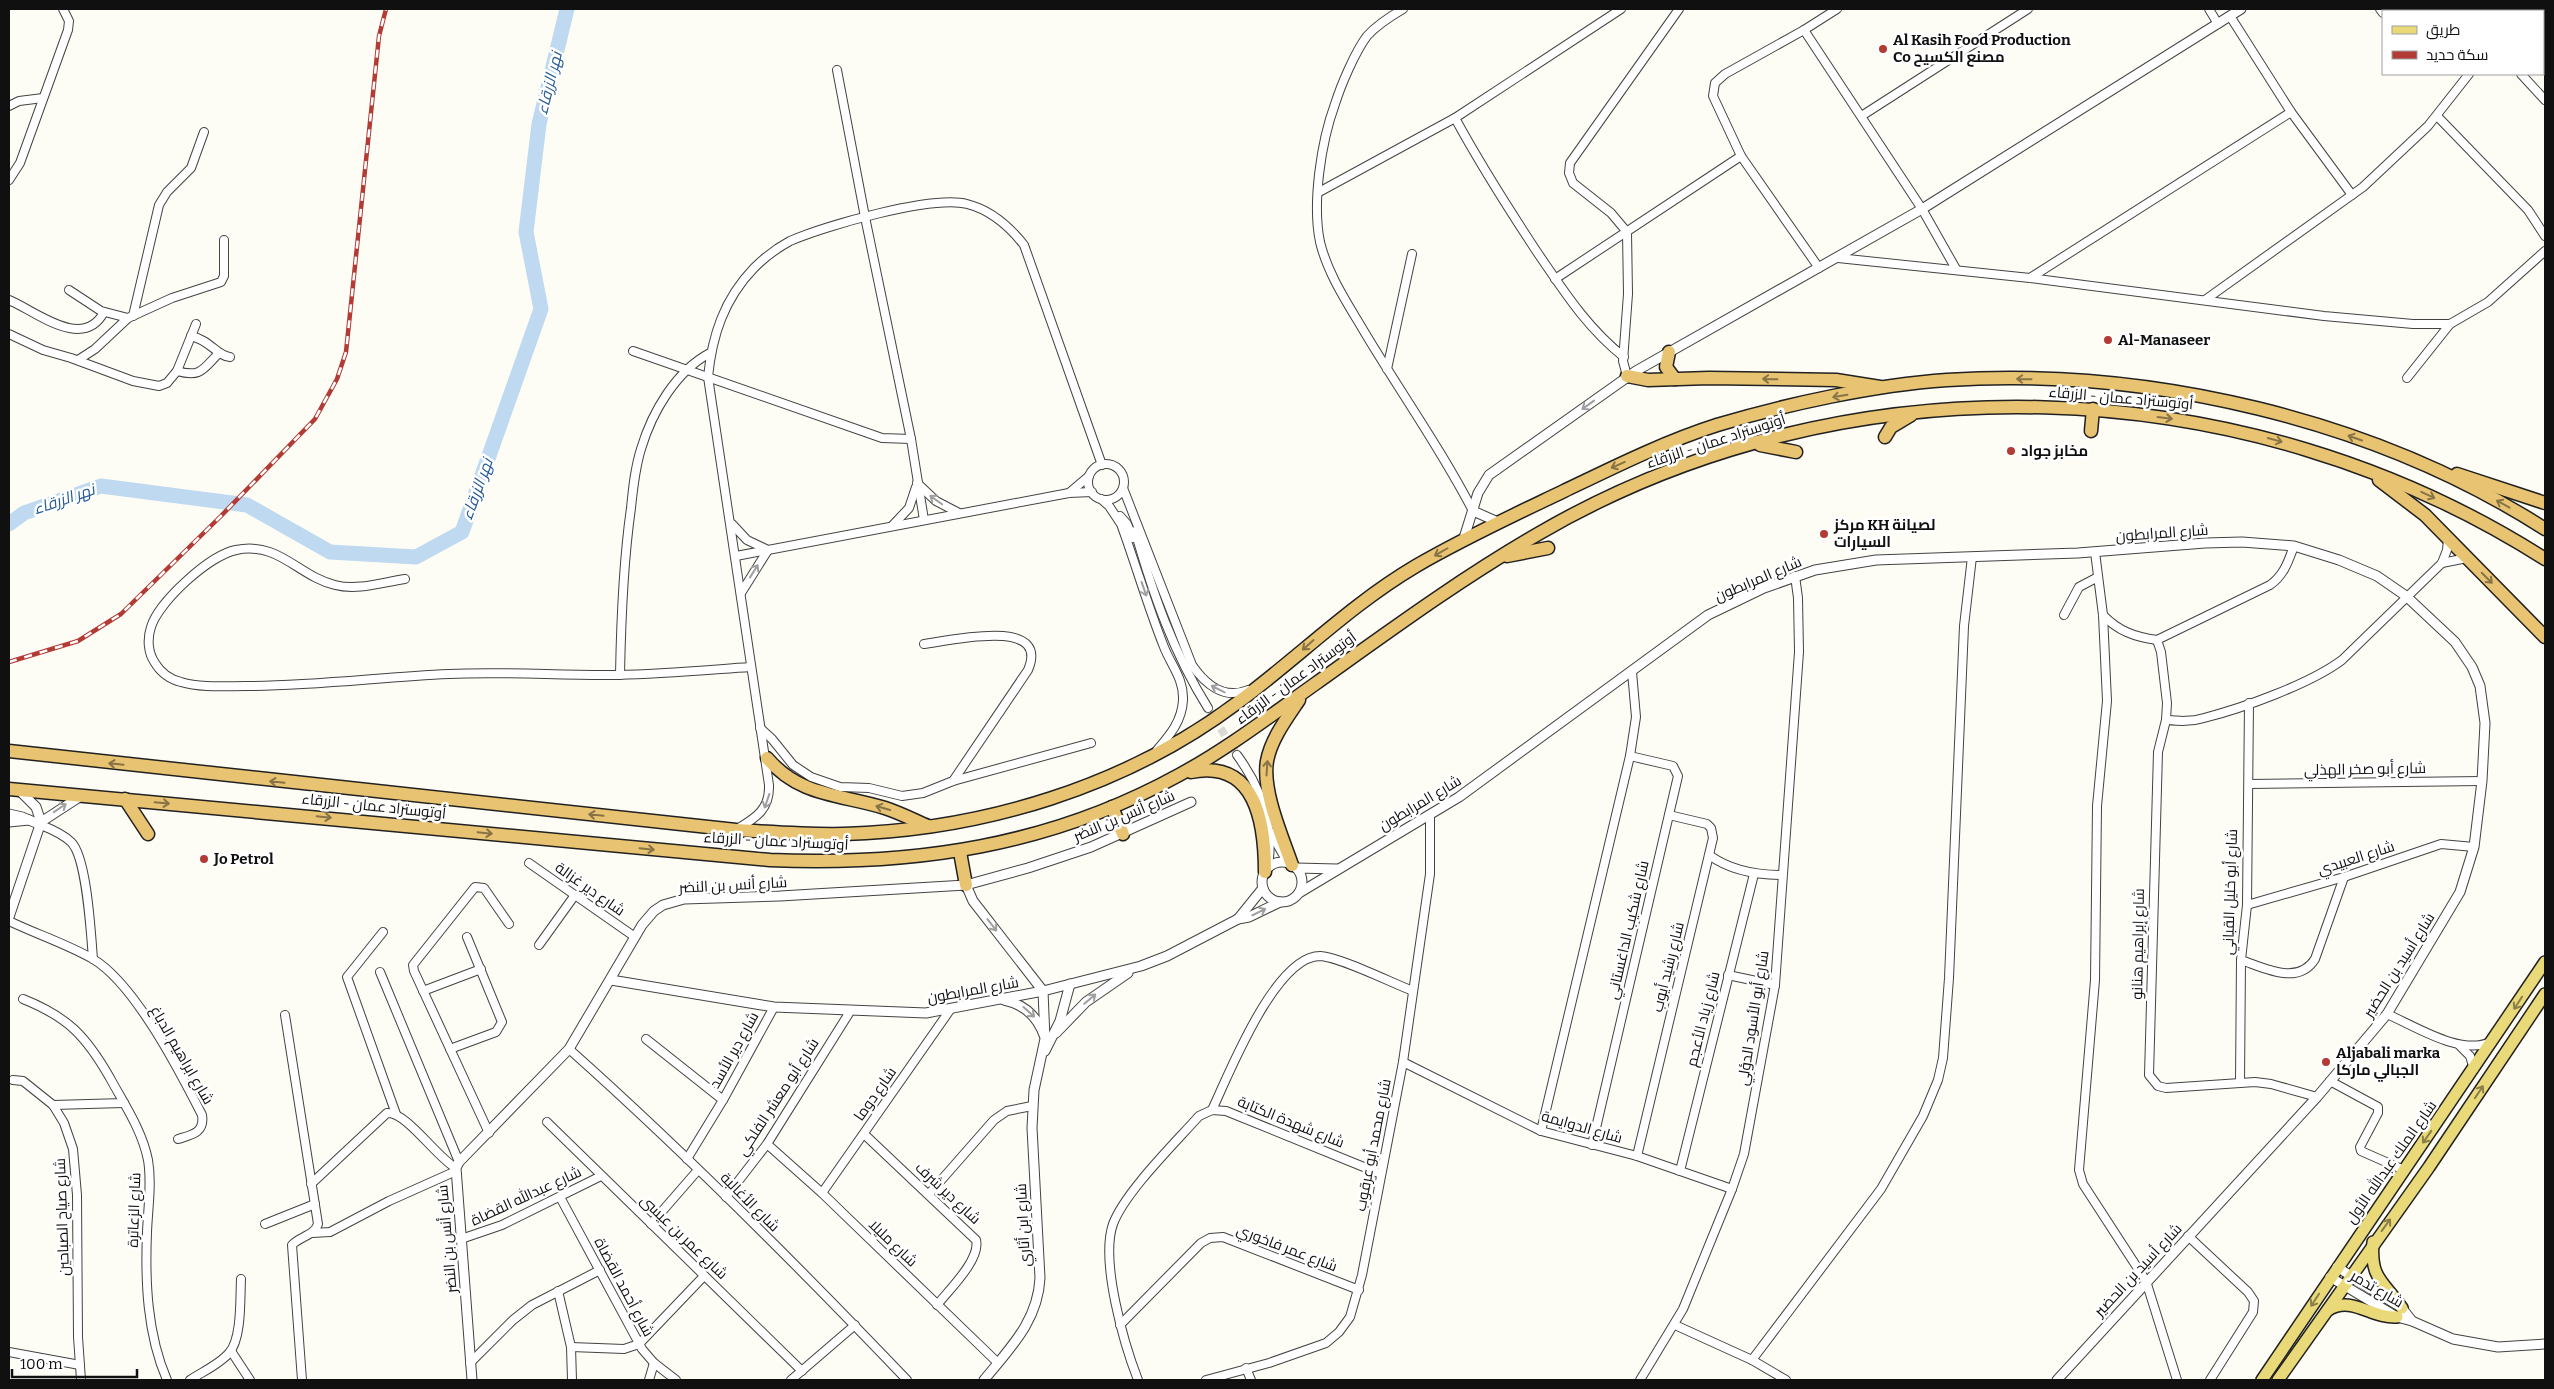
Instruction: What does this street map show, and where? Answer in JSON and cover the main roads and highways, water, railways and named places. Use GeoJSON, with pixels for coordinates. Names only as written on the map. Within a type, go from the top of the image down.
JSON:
{"type":"FeatureCollection","features":[{"type":"Feature","properties":{"kind":"highway"},"geometry":{"type":"LineString","coordinates":[[1668,352],[1666,367],[1675,379]]}},
{"type":"Feature","properties":{"kind":"highway"},"geometry":{"type":"LineString","coordinates":[[1627,376],[1648,380],[1836,380],[1888,388]]}},
{"type":"Feature","properties":{"kind":"highway","name":"أوتوستراد عمان - الزرقاء"},"geometry":{"type":"LineString","coordinates":[[9,751],[736,830],[843,834],[928,826],[994,814],[1068,792],[1150,757],[1206,725],[1263,683],[1359,604],[1399,576],[1464,538],[1613,467],[1708,428],[1813,401],[1941,381],[2003,379],[2064,381],[2166,390],[2242,405],[2311,423],[2372,444],[2429,467],[2496,500],[2545,529]]}},
{"type":"Feature","properties":{"kind":"highway","name":"أوتوستراد عمان - الزرقاء"},"geometry":{"type":"LineString","coordinates":[[14,789],[770,860],[849,862],[960,852],[1041,833],[1112,806],[1181,774],[1241,738],[1392,629],[1500,557],[1546,529],[1620,492],[1661,474],[1748,445],[1844,422],[1924,410],[2040,407],[2092,409],[2220,426],[2292,445],[2404,484],[2453,506],[2545,559]]}},
{"type":"Feature","properties":{"kind":"highway"},"geometry":{"type":"LineString","coordinates":[[2091,431],[2092,409]]}},
{"type":"Feature","properties":{"kind":"highway"},"geometry":{"type":"LineString","coordinates":[[1885,437],[1887,432],[1897,422],[1924,410]]}},
{"type":"Feature","properties":{"kind":"highway"},"geometry":{"type":"LineString","coordinates":[[1748,445],[1768,446],[1796,452]]}},
{"type":"Feature","properties":{"kind":"highway"},"geometry":{"type":"LineString","coordinates":[[2358,467],[2410,502],[2545,637]]}},
{"type":"Feature","properties":{"kind":"highway"},"geometry":{"type":"LineString","coordinates":[[2429,467],[2485,482],[2545,503]]}},
{"type":"Feature","properties":{"kind":"highway"},"geometry":{"type":"LineString","coordinates":[[1500,557],[1548,548]]}},
{"type":"Feature","properties":{"kind":"highway"},"geometry":{"type":"LineString","coordinates":[[1292,866],[1269,792],[1266,771],[1269,754],[1275,739],[1305,691]]}},
{"type":"Feature","properties":{"kind":"highway"},"geometry":{"type":"LineString","coordinates":[[767,758],[784,776],[806,788],[885,808],[928,826]]}},
{"type":"Feature","properties":{"kind":"highway"},"geometry":{"type":"LineString","coordinates":[[1181,774],[1208,769],[1217,770],[1233,776],[1246,788],[1263,833],[1267,870]]}},
{"type":"Feature","properties":{"kind":"highway"},"geometry":{"type":"LineString","coordinates":[[125,799],[148,834]]}},
{"type":"Feature","properties":{"kind":"highway"},"geometry":{"type":"LineString","coordinates":[[1112,806],[1123,834]]}},
{"type":"Feature","properties":{"kind":"highway"},"geometry":{"type":"LineString","coordinates":[[960,852],[966,885]]}},
{"type":"Feature","properties":{"kind":"main road","name":"شارع الملك عبدالله الأول"},"geometry":{"type":"LineString","coordinates":[[2262,1380],[2333,1272],[2474,1069],[2545,962]]}},
{"type":"Feature","properties":{"kind":"main road"},"geometry":{"type":"LineString","coordinates":[[2278,1380],[2373,1242],[2429,1166],[2545,994]]}},
{"type":"Feature","properties":{"kind":"main road"},"geometry":{"type":"LineString","coordinates":[[2326,1311],[2341,1305],[2351,1305],[2387,1317],[2400,1313],[2378,1280],[2373,1257],[2373,1242]]}},
{"type":"Feature","properties":{"kind":"waterway","name":"نهر الزرقاء"},"geometry":{"type":"LineString","coordinates":[[9,524],[24,513],[101,486],[247,505],[330,552],[416,557],[462,532],[541,309],[526,232],[539,124],[567,9]]}},
{"type":"Feature","properties":{"kind":"tunnel"},"geometry":{"type":"LineString","coordinates":[[1208,708],[1237,755]]}},
{"type":"Feature","properties":{"kind":"railway"},"geometry":{"type":"LineString","coordinates":[[9,662],[78,641],[121,614],[221,516],[315,419],[337,379],[346,352],[379,36],[386,9]]}},
{"type":"Feature","properties":{"kind":"place","name":"Al Kasih Food Production Co مصنع الكسيح"},"geometry":{"type":"Point","coordinates":[1883,49]}},
{"type":"Feature","properties":{"kind":"place","name":"Al-Manaseer"},"geometry":{"type":"Point","coordinates":[2108,340]}},
{"type":"Feature","properties":{"kind":"place","name":"مخابز جواد"},"geometry":{"type":"Point","coordinates":[2011,451]}},
{"type":"Feature","properties":{"kind":"place","name":"مركز KH لصيانة السيارات"},"geometry":{"type":"Point","coordinates":[1824,534]}},
{"type":"Feature","properties":{"kind":"place","name":"Jo Petrol"},"geometry":{"type":"Point","coordinates":[204,859]}},
{"type":"Feature","properties":{"kind":"place","name":"Aljabali marka الجبالي ماركا"},"geometry":{"type":"Point","coordinates":[2326,1062]}}]}
